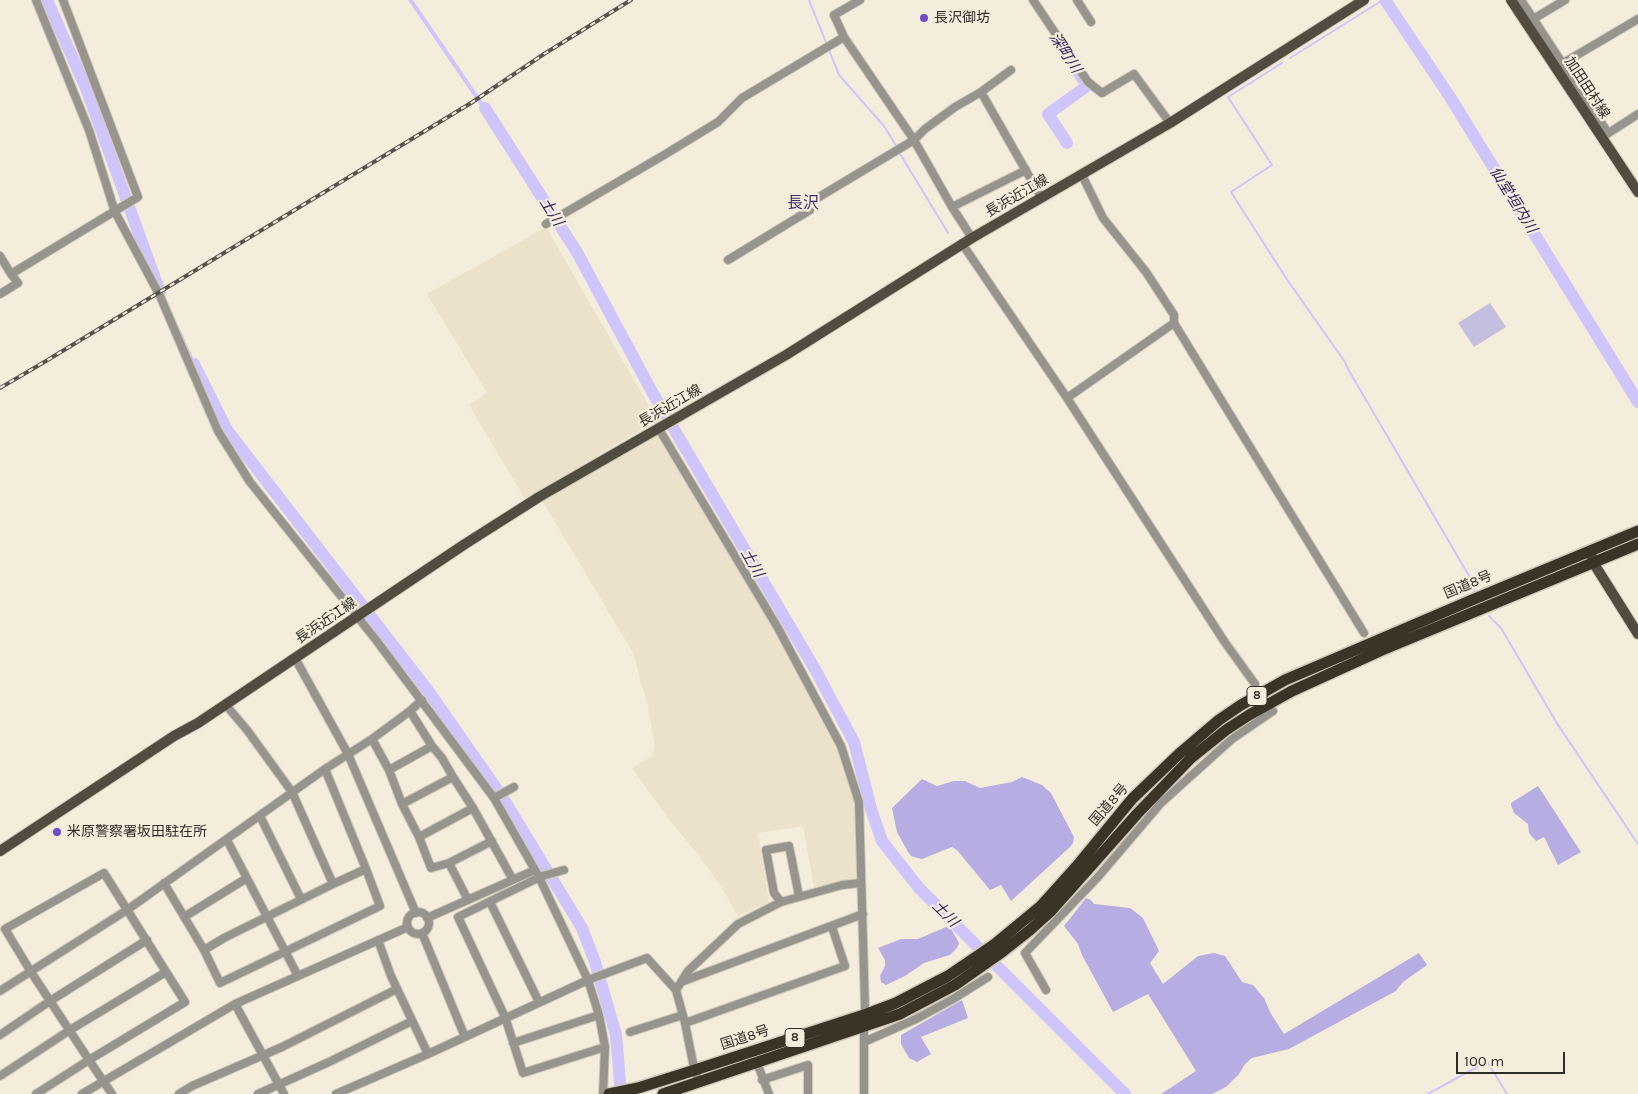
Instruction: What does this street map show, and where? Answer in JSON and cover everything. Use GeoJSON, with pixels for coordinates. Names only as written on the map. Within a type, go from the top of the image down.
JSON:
{"type":"FeatureCollection","features":[{"type":"Feature","properties":{"kind":"highway","name":"国道8号"},"geometry":{"type":"LineString","coordinates":[[1592,557],[1638,531]]}},
{"type":"Feature","properties":{"kind":"highway","name":"国道8号"},"geometry":{"type":"LineString","coordinates":[[663,1094],[900,1014],[955,985],[999,948],[1041,906],[1139,793],[1178,754],[1219,720],[1285,680],[1463,604],[1592,557],[1638,544]]}},
{"type":"Feature","properties":{"kind":"highway","name":"国道8号"},"geometry":{"type":"LineString","coordinates":[[608,1094],[638,1088],[867,1014],[896,1003],[999,948]]}},
{"type":"Feature","properties":{"kind":"main road","name":"長浜近江線"},"geometry":{"type":"LineString","coordinates":[[0,851],[166,741],[198,723],[539,497],[786,355],[972,238],[1170,123],[1364,0]]}},
{"type":"Feature","properties":{"kind":"main road","name":"加田田村線"},"geometry":{"type":"LineString","coordinates":[[1511,0],[1531,21],[1561,65],[1638,192]]}},
{"type":"Feature","properties":{"kind":"main road"},"geometry":{"type":"LineString","coordinates":[[1592,557],[1638,634]]}},
{"type":"Feature","properties":{"kind":"street"},"geometry":{"type":"LineString","coordinates":[[36,0],[89,130],[117,210],[160,296],[218,431],[250,482],[422,700],[494,798],[539,874],[590,979],[605,1047],[608,1094]]}},
{"type":"Feature","properties":{"kind":"street"},"geometry":{"type":"LineString","coordinates":[[12,274],[138,197],[63,0]]}},
{"type":"Feature","properties":{"kind":"street"},"geometry":{"type":"LineString","coordinates":[[860,0],[834,15],[844,37],[914,140],[972,238]]}},
{"type":"Feature","properties":{"kind":"street"},"geometry":{"type":"LineString","coordinates":[[1033,0],[1088,82],[1102,93],[1134,74],[1170,123]]}},
{"type":"Feature","properties":{"kind":"street"},"geometry":{"type":"LineString","coordinates":[[1077,0],[1091,22]]}},
{"type":"Feature","properties":{"kind":"street"},"geometry":{"type":"LineString","coordinates":[[1521,0],[1531,21],[1565,0]]}},
{"type":"Feature","properties":{"kind":"street"},"geometry":{"type":"LineString","coordinates":[[1561,65],[1638,19]]}},
{"type":"Feature","properties":{"kind":"street"},"geometry":{"type":"LineString","coordinates":[[546,224],[664,156],[718,122],[742,98],[844,37]]}},
{"type":"Feature","properties":{"kind":"street"},"geometry":{"type":"LineString","coordinates":[[728,260],[810,210],[809,203],[914,140],[955,107],[981,92],[1011,70]]}},
{"type":"Feature","properties":{"kind":"street"},"geometry":{"type":"LineString","coordinates":[[981,92],[1041,197]]}},
{"type":"Feature","properties":{"kind":"street"},"geometry":{"type":"LineString","coordinates":[[1605,135],[1638,114]]}},
{"type":"Feature","properties":{"kind":"street"},"geometry":{"type":"LineString","coordinates":[[952,207],[1026,170]]}},
{"type":"Feature","properties":{"kind":"street"},"geometry":{"type":"LineString","coordinates":[[1082,175],[1103,218],[1146,272],[1174,315],[1174,323],[1364,633]]}},
{"type":"Feature","properties":{"kind":"street"},"geometry":{"type":"LineString","coordinates":[[963,245],[1067,398],[1224,641],[1255,684]]}},
{"type":"Feature","properties":{"kind":"street"},"geometry":{"type":"LineString","coordinates":[[0,256],[18,283],[0,294]]}},
{"type":"Feature","properties":{"kind":"street"},"geometry":{"type":"LineString","coordinates":[[1067,398],[1174,323]]}},
{"type":"Feature","properties":{"kind":"street"},"geometry":{"type":"LineString","coordinates":[[661,428],[778,628],[842,746],[859,802],[865,1008],[867,1014]]}},
{"type":"Feature","properties":{"kind":"street"},"geometry":{"type":"LineString","coordinates":[[295,658],[348,754],[416,913]]}},
{"type":"Feature","properties":{"kind":"street"},"geometry":{"type":"LineString","coordinates":[[0,991],[127,910],[292,792],[372,739],[422,700]]}},
{"type":"Feature","properties":{"kind":"street"},"geometry":{"type":"LineString","coordinates":[[225,704],[292,792],[333,884]]}},
{"type":"Feature","properties":{"kind":"street"},"geometry":{"type":"LineString","coordinates":[[410,711],[473,808],[513,880]]}},
{"type":"Feature","properties":{"kind":"street"},"geometry":{"type":"LineString","coordinates":[[1046,990],[1026,953],[1098,877],[1161,803],[1232,739],[1273,711]]}},
{"type":"Feature","properties":{"kind":"street"},"geometry":{"type":"LineString","coordinates":[[372,739],[389,770],[431,868],[449,863],[492,841]]}},
{"type":"Feature","properties":{"kind":"street"},"geometry":{"type":"LineString","coordinates":[[389,770],[432,746]]}},
{"type":"Feature","properties":{"kind":"street"},"geometry":{"type":"LineString","coordinates":[[164,883],[204,950],[220,983],[380,906],[325,769]]}},
{"type":"Feature","properties":{"kind":"street"},"geometry":{"type":"LineString","coordinates":[[402,804],[453,778]]}},
{"type":"Feature","properties":{"kind":"street"},"geometry":{"type":"LineString","coordinates":[[494,798],[514,787]]}},
{"type":"Feature","properties":{"kind":"street"},"geometry":{"type":"LineString","coordinates":[[419,837],[473,808]]}},
{"type":"Feature","properties":{"kind":"street"},"geometry":{"type":"LineString","coordinates":[[260,816],[301,899]]}},
{"type":"Feature","properties":{"kind":"street"},"geometry":{"type":"LineString","coordinates":[[227,840],[298,976]]}},
{"type":"Feature","properties":{"kind":"street"},"geometry":{"type":"LineString","coordinates":[[781,902],[774,893],[766,850],[789,846],[799,896]]}},
{"type":"Feature","properties":{"kind":"street"},"geometry":{"type":"LineString","coordinates":[[449,863],[468,900]]}},
{"type":"Feature","properties":{"kind":"street"},"geometry":{"type":"LineString","coordinates":[[204,950],[301,899],[366,869]]}},
{"type":"Feature","properties":{"kind":"street"},"geometry":{"type":"LineString","coordinates":[[427,918],[513,880],[563,870]]}},
{"type":"Feature","properties":{"kind":"street"},"geometry":{"type":"LineString","coordinates":[[5,929],[104,873],[185,1002],[36,1094]]}},
{"type":"Feature","properties":{"kind":"street"},"geometry":{"type":"LineString","coordinates":[[539,874],[490,902],[458,917],[505,1018],[523,1073],[605,1047]]}},
{"type":"Feature","properties":{"kind":"street"},"geometry":{"type":"LineString","coordinates":[[184,916],[247,878]]}},
{"type":"Feature","properties":{"kind":"street"},"geometry":{"type":"LineString","coordinates":[[676,990],[688,971],[738,924],[781,902],[799,896],[842,885],[861,883]]}},
{"type":"Feature","properties":{"kind":"street"},"geometry":{"type":"LineString","coordinates":[[490,902],[539,1002]]}},
{"type":"Feature","properties":{"kind":"street"},"geometry":{"type":"LineString","coordinates":[[416,913],[422,913],[427,918],[427,928],[422,933],[416,934],[408,927],[408,918],[416,913]]}},
{"type":"Feature","properties":{"kind":"street"},"geometry":{"type":"LineString","coordinates":[[681,982],[863,914]]}},
{"type":"Feature","properties":{"kind":"street"},"geometry":{"type":"LineString","coordinates":[[0,921],[31,972],[112,1094]]}},
{"type":"Feature","properties":{"kind":"street"},"geometry":{"type":"LineString","coordinates":[[630,1032],[684,1019],[845,966],[832,926]]}},
{"type":"Feature","properties":{"kind":"street"},"geometry":{"type":"LineString","coordinates":[[82,1094],[235,1004],[408,927]]}},
{"type":"Feature","properties":{"kind":"street"},"geometry":{"type":"LineString","coordinates":[[422,933],[465,1037]]}},
{"type":"Feature","properties":{"kind":"street"},"geometry":{"type":"LineString","coordinates":[[0,1035],[146,940]]}},
{"type":"Feature","properties":{"kind":"street"},"geometry":{"type":"LineString","coordinates":[[378,940],[397,989],[428,1054]]}},
{"type":"Feature","properties":{"kind":"street"},"geometry":{"type":"LineString","coordinates":[[336,1094],[428,1054],[590,979],[647,958],[676,990],[699,1082]]}},
{"type":"Feature","properties":{"kind":"street"},"geometry":{"type":"LineString","coordinates":[[0,1076],[70,1030],[166,972]]}},
{"type":"Feature","properties":{"kind":"street"},"geometry":{"type":"LineString","coordinates":[[864,1042],[916,1019],[988,977]]}},
{"type":"Feature","properties":{"kind":"street"},"geometry":{"type":"LineString","coordinates":[[179,1094],[192,1086],[282,1047],[397,989]]}},
{"type":"Feature","properties":{"kind":"street"},"geometry":{"type":"LineString","coordinates":[[235,1004],[284,1094]]}},
{"type":"Feature","properties":{"kind":"street"},"geometry":{"type":"LineString","coordinates":[[513,1043],[599,1015]]}},
{"type":"Feature","properties":{"kind":"street"},"geometry":{"type":"LineString","coordinates":[[258,1094],[412,1021]]}},
{"type":"Feature","properties":{"kind":"street"},"geometry":{"type":"LineString","coordinates":[[864,1027],[864,1094]]}},
{"type":"Feature","properties":{"kind":"street"},"geometry":{"type":"LineString","coordinates":[[757,1063],[769,1094]]}},
{"type":"Feature","properties":{"kind":"street"},"geometry":{"type":"LineString","coordinates":[[762,1080],[808,1065],[808,1094]]}},
{"type":"Feature","properties":{"kind":"shaded area"},"geometry":{"type":"Polygon","coordinates":[[[408,0],[413,0],[495,120],[492,123],[408,0]]]}},
{"type":"Feature","properties":{"kind":"shaded area"},"geometry":{"type":"Polygon","coordinates":[[[546,227],[657,420],[525,499],[469,405],[487,393],[427,294],[546,227]]]}},
{"type":"Feature","properties":{"kind":"shaded area"},"geometry":{"type":"Polygon","coordinates":[[[153,279],[157,279],[202,377],[199,379],[153,279]]]}},
{"type":"Feature","properties":{"kind":"shaded area"},"geometry":{"type":"Polygon","coordinates":[[[1490,303],[1506,327],[1474,347],[1458,323],[1490,303]]]}},
{"type":"Feature","properties":{"kind":"shaded area"},"geometry":{"type":"Polygon","coordinates":[[[658,433],[717,530],[799,674],[837,746],[855,802],[857,879],[814,887],[803,826],[758,833],[769,902],[738,916],[722,888],[697,853],[671,822],[632,768],[652,756],[655,747],[647,701],[633,653],[543,502],[658,433]]]}},
{"type":"Feature","properties":{"kind":"shaded area"},"geometry":{"type":"Polygon","coordinates":[[[1022,777],[1042,785],[1051,793],[1074,837],[1070,847],[1011,901],[1001,885],[990,890],[957,850],[952,847],[922,859],[917,858],[911,856],[897,832],[892,808],[922,779],[937,786],[954,781],[965,781],[980,788],[1012,782],[1022,777]]]}},
{"type":"Feature","properties":{"kind":"shaded area"},"geometry":{"type":"Polygon","coordinates":[[[1538,786],[1581,852],[1558,865],[1544,837],[1536,841],[1529,833],[1528,824],[1514,813],[1511,805],[1511,803],[1538,786]]]}},
{"type":"Feature","properties":{"kind":"shaded area"},"geometry":{"type":"Polygon","coordinates":[[[1086,898],[1094,904],[1130,908],[1143,918],[1159,951],[1150,963],[1163,984],[1198,956],[1214,953],[1225,956],[1242,982],[1253,985],[1264,998],[1271,1014],[1284,1034],[1419,953],[1427,965],[1403,982],[1396,991],[1289,1049],[1252,1058],[1226,1087],[1212,1094],[1161,1094],[1196,1071],[1148,994],[1113,1012],[1078,944],[1064,926],[1086,898]]]}},
{"type":"Feature","properties":{"kind":"shaded area"},"geometry":{"type":"Polygon","coordinates":[[[946,927],[951,929],[959,943],[950,955],[924,963],[905,976],[886,985],[881,982],[880,976],[885,966],[885,960],[878,948],[901,939],[918,939],[946,927]]]}},
{"type":"Feature","properties":{"kind":"shaded area"},"geometry":{"type":"Polygon","coordinates":[[[962,1000],[968,1018],[921,1037],[931,1054],[917,1062],[909,1058],[901,1044],[901,1035],[962,1000]]]}},
{"type":"Feature","properties":{"kind":"waterway"},"geometry":{"type":"LineString","coordinates":[[47,0],[86,88],[160,292]]}},
{"type":"Feature","properties":{"kind":"waterway"},"geometry":{"type":"LineString","coordinates":[[809,0],[827,45]]}},
{"type":"Feature","properties":{"kind":"waterway"},"geometry":{"type":"LineString","coordinates":[[1290,58],[1383,0]]}},
{"type":"Feature","properties":{"kind":"waterway","name":"仙堂垣内川"},"geometry":{"type":"LineString","coordinates":[[1385,0],[1450,97],[1638,402]]}},
{"type":"Feature","properties":{"kind":"waterway"},"geometry":{"type":"LineString","coordinates":[[829,50],[839,75],[884,126],[897,147]]}},
{"type":"Feature","properties":{"kind":"waterway"},"geometry":{"type":"LineString","coordinates":[[1282,63],[1228,97],[1272,165],[1231,192],[1286,278],[1345,362],[1472,581],[1474,591]]}},
{"type":"Feature","properties":{"kind":"waterway","name":"深町川"},"geometry":{"type":"LineString","coordinates":[[1067,143],[1048,114],[1087,86],[1078,72]]}},
{"type":"Feature","properties":{"kind":"waterway","name":"土川"},"geometry":{"type":"LineString","coordinates":[[485,108],[578,254],[651,390],[816,671],[854,742],[871,809],[882,841],[919,888],[1125,1094]]}},
{"type":"Feature","properties":{"kind":"waterway"},"geometry":{"type":"LineString","coordinates":[[899,152],[948,233]]}},
{"type":"Feature","properties":{"kind":"waterway"},"geometry":{"type":"LineString","coordinates":[[194,364],[227,430],[429,692],[503,798],[582,928],[595,962],[616,1035],[621,1094]]}},
{"type":"Feature","properties":{"kind":"waterway"},"geometry":{"type":"LineString","coordinates":[[1489,616],[1501,628],[1558,725],[1638,844]]}},
{"type":"Feature","properties":{"kind":"waterway"},"geometry":{"type":"LineString","coordinates":[[1428,1094],[1486,1062],[1507,1094]]}},
{"type":"Feature","properties":{"kind":"railway"},"geometry":{"type":"LineString","coordinates":[[0,388],[471,103],[544,54],[631,0]]}},
{"type":"Feature","properties":{"kind":"place","name":"長沢御坊"},"geometry":{"type":"Point","coordinates":[924,18]}},
{"type":"Feature","properties":{"kind":"place","name":"米原警察署坂田駐在所"},"geometry":{"type":"Point","coordinates":[57,832]}},
{"type":"Feature","properties":{"kind":"district","name":"長沢"},"geometry":{"type":"Point","coordinates":[803,203]}}]}
